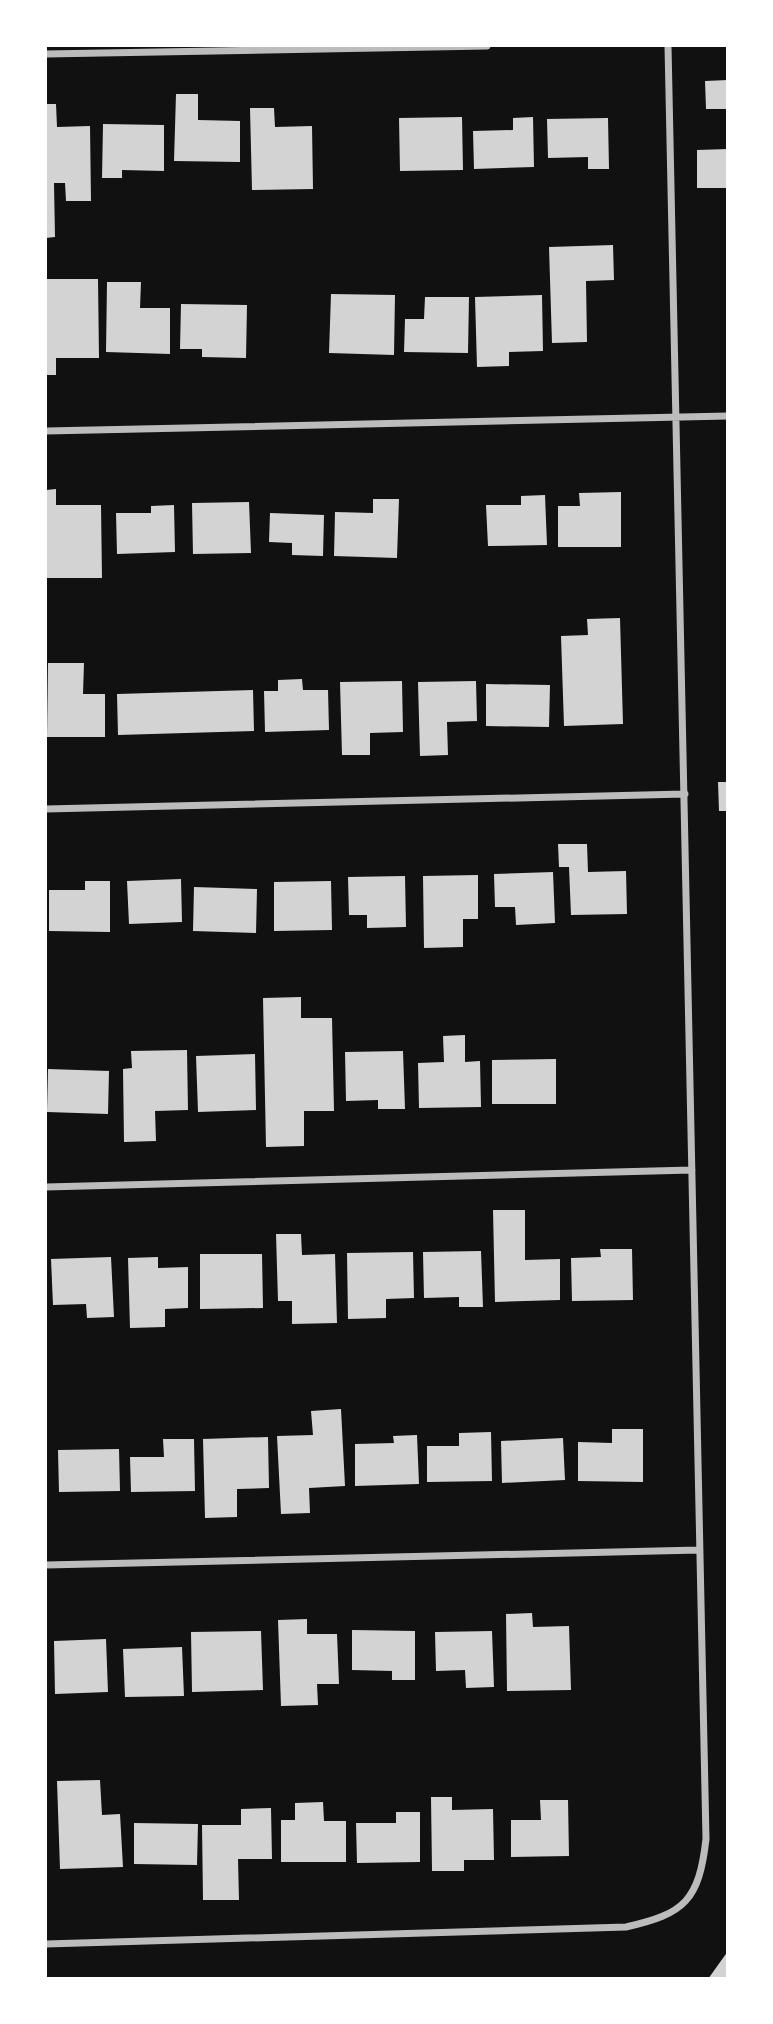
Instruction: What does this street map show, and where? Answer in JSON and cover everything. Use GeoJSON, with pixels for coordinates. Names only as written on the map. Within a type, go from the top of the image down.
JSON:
{"type":"FeatureCollection","features":[{"type":"Feature","properties":{"kind":"street"},"geometry":{"type":"LineString","coordinates":[[46,54],[487,46]]}},
{"type":"Feature","properties":{"kind":"street"},"geometry":{"type":"LineString","coordinates":[[46,1944],[626,1927],[659,1920],[691,1898],[703,1869],[706,1839],[668,46]]}},
{"type":"Feature","properties":{"kind":"street"},"geometry":{"type":"LineString","coordinates":[[46,431],[727,416]]}},
{"type":"Feature","properties":{"kind":"street"},"geometry":{"type":"LineString","coordinates":[[46,809],[685,794]]}},
{"type":"Feature","properties":{"kind":"street"},"geometry":{"type":"LineString","coordinates":[[46,1187],[692,1170]]}},
{"type":"Feature","properties":{"kind":"street"},"geometry":{"type":"LineString","coordinates":[[46,1565],[699,1550]]}},
{"type":"Feature","properties":{"kind":"building"},"geometry":{"type":"Polygon","coordinates":[[[728,80],[728,109],[706,109],[705,81],[728,80]]]}},
{"type":"Feature","properties":{"kind":"building"},"geometry":{"type":"Polygon","coordinates":[[[176,94],[198,94],[198,120],[240,121],[240,162],[174,161],[176,94]]]}},
{"type":"Feature","properties":{"kind":"building"},"geometry":{"type":"Polygon","coordinates":[[[46,104],[56,104],[57,127],[90,126],[91,201],[66,201],[65,183],[54,183],[55,237],[46,238],[46,104]]]}},
{"type":"Feature","properties":{"kind":"building"},"geometry":{"type":"Polygon","coordinates":[[[250,108],[274,108],[275,127],[312,126],[313,189],[252,190],[250,108]]]}},
{"type":"Feature","properties":{"kind":"building"},"geometry":{"type":"Polygon","coordinates":[[[462,117],[463,170],[400,171],[399,118],[462,117]]]}},
{"type":"Feature","properties":{"kind":"building"},"geometry":{"type":"Polygon","coordinates":[[[533,117],[534,167],[474,169],[473,131],[513,130],[513,118],[533,117]]]}},
{"type":"Feature","properties":{"kind":"building"},"geometry":{"type":"Polygon","coordinates":[[[608,118],[609,169],[588,169],[588,157],[548,158],[547,119],[608,118]]]}},
{"type":"Feature","properties":{"kind":"building"},"geometry":{"type":"Polygon","coordinates":[[[103,124],[164,125],[164,171],[122,170],[122,178],[102,178],[103,124]]]}},
{"type":"Feature","properties":{"kind":"building"},"geometry":{"type":"Polygon","coordinates":[[[728,149],[728,188],[697,188],[697,150],[728,149]]]}},
{"type":"Feature","properties":{"kind":"building"},"geometry":{"type":"Polygon","coordinates":[[[613,245],[614,280],[586,281],[587,342],[552,343],[549,247],[613,245]]]}},
{"type":"Feature","properties":{"kind":"building"},"geometry":{"type":"Polygon","coordinates":[[[46,279],[98,279],[99,358],[56,358],[56,375],[46,375],[46,279]]]}},
{"type":"Feature","properties":{"kind":"building"},"geometry":{"type":"Polygon","coordinates":[[[107,282],[141,282],[140,308],[170,308],[170,354],[106,352],[107,282]]]}},
{"type":"Feature","properties":{"kind":"building"},"geometry":{"type":"Polygon","coordinates":[[[331,294],[395,295],[394,355],[329,353],[331,294]]]}},
{"type":"Feature","properties":{"kind":"building"},"geometry":{"type":"Polygon","coordinates":[[[542,295],[543,351],[509,352],[509,366],[477,367],[475,297],[542,295]]]}},
{"type":"Feature","properties":{"kind":"building"},"geometry":{"type":"Polygon","coordinates":[[[425,297],[469,297],[468,353],[404,352],[405,319],[424,319],[425,297]]]}},
{"type":"Feature","properties":{"kind":"building"},"geometry":{"type":"Polygon","coordinates":[[[181,304],[247,305],[246,358],[202,357],[202,349],[180,349],[181,304]]]}},
{"type":"Feature","properties":{"kind":"building"},"geometry":{"type":"Polygon","coordinates":[[[56,489],[56,505],[101,505],[102,578],[46,578],[46,490],[56,489]]]}},
{"type":"Feature","properties":{"kind":"building"},"geometry":{"type":"Polygon","coordinates":[[[621,492],[621,547],[558,547],[558,506],[580,506],[579,493],[621,492]]]}},
{"type":"Feature","properties":{"kind":"building"},"geometry":{"type":"Polygon","coordinates":[[[545,495],[547,545],[488,546],[486,505],[521,505],[521,496],[545,495]]]}},
{"type":"Feature","properties":{"kind":"building"},"geometry":{"type":"Polygon","coordinates":[[[373,499],[399,499],[397,558],[334,556],[335,512],[373,513],[373,499]]]}},
{"type":"Feature","properties":{"kind":"building"},"geometry":{"type":"Polygon","coordinates":[[[249,502],[251,553],[193,554],[192,503],[249,502]]]}},
{"type":"Feature","properties":{"kind":"building"},"geometry":{"type":"Polygon","coordinates":[[[174,505],[175,552],[117,554],[116,513],[151,513],[151,506],[174,505]]]}},
{"type":"Feature","properties":{"kind":"building"},"geometry":{"type":"Polygon","coordinates":[[[270,513],[324,515],[323,556],[292,555],[292,543],[269,542],[270,513]]]}},
{"type":"Feature","properties":{"kind":"building"},"geometry":{"type":"Polygon","coordinates":[[[620,618],[623,724],[564,726],[561,636],[588,635],[587,619],[620,618]]]}},
{"type":"Feature","properties":{"kind":"building"},"geometry":{"type":"Polygon","coordinates":[[[48,663],[84,663],[83,694],[105,694],[105,737],[47,737],[48,663]]]}},
{"type":"Feature","properties":{"kind":"building"},"geometry":{"type":"Polygon","coordinates":[[[302,679],[303,690],[328,690],[329,730],[265,732],[264,691],[278,691],[278,680],[302,679]]]}},
{"type":"Feature","properties":{"kind":"building"},"geometry":{"type":"Polygon","coordinates":[[[402,681],[403,732],[370,733],[370,755],[342,755],[340,682],[402,681]]]}},
{"type":"Feature","properties":{"kind":"building"},"geometry":{"type":"Polygon","coordinates":[[[476,681],[477,721],[447,722],[448,755],[420,756],[418,682],[476,681]]]}},
{"type":"Feature","properties":{"kind":"building"},"geometry":{"type":"Polygon","coordinates":[[[486,684],[550,685],[549,727],[486,726],[486,684]]]}},
{"type":"Feature","properties":{"kind":"building"},"geometry":{"type":"Polygon","coordinates":[[[253,690],[254,731],[118,735],[117,694],[253,690]]]}},
{"type":"Feature","properties":{"kind":"building"},"geometry":{"type":"Polygon","coordinates":[[[718,782],[728,782],[728,811],[719,811],[718,782]]]}},
{"type":"Feature","properties":{"kind":"building"},"geometry":{"type":"Polygon","coordinates":[[[558,844],[587,844],[588,872],[626,871],[627,914],[571,915],[569,867],[559,867],[558,844]]]}},
{"type":"Feature","properties":{"kind":"building"},"geometry":{"type":"Polygon","coordinates":[[[553,872],[555,923],[516,925],[515,907],[495,907],[494,874],[553,872]]]}},
{"type":"Feature","properties":{"kind":"building"},"geometry":{"type":"Polygon","coordinates":[[[478,875],[478,919],[463,919],[463,947],[424,948],[423,876],[478,875]]]}},
{"type":"Feature","properties":{"kind":"building"},"geometry":{"type":"Polygon","coordinates":[[[405,876],[406,927],[367,928],[367,915],[349,915],[348,877],[405,876]]]}},
{"type":"Feature","properties":{"kind":"building"},"geometry":{"type":"Polygon","coordinates":[[[181,879],[182,922],[129,924],[127,881],[181,879]]]}},
{"type":"Feature","properties":{"kind":"building"},"geometry":{"type":"Polygon","coordinates":[[[85,881],[110,881],[110,932],[49,931],[49,890],[85,890],[85,881]]]}},
{"type":"Feature","properties":{"kind":"building"},"geometry":{"type":"Polygon","coordinates":[[[331,881],[332,930],[274,931],[274,882],[331,881]]]}},
{"type":"Feature","properties":{"kind":"building"},"geometry":{"type":"Polygon","coordinates":[[[194,887],[257,889],[256,933],[193,931],[194,887]]]}},
{"type":"Feature","properties":{"kind":"building"},"geometry":{"type":"Polygon","coordinates":[[[301,997],[301,1018],[332,1018],[334,1111],[304,1111],[304,1146],[266,1147],[263,998],[301,997]]]}},
{"type":"Feature","properties":{"kind":"building"},"geometry":{"type":"Polygon","coordinates":[[[465,1035],[465,1062],[480,1061],[481,1107],[419,1108],[418,1063],[444,1062],[443,1036],[465,1035]]]}},
{"type":"Feature","properties":{"kind":"building"},"geometry":{"type":"Polygon","coordinates":[[[187,1050],[188,1110],[155,1111],[156,1141],[124,1142],[123,1069],[132,1068],[131,1051],[187,1050]]]}},
{"type":"Feature","properties":{"kind":"building"},"geometry":{"type":"Polygon","coordinates":[[[403,1051],[405,1109],[378,1109],[378,1100],[346,1101],[345,1052],[403,1051]]]}},
{"type":"Feature","properties":{"kind":"building"},"geometry":{"type":"Polygon","coordinates":[[[255,1054],[256,1110],[198,1112],[196,1056],[255,1054]]]}},
{"type":"Feature","properties":{"kind":"building"},"geometry":{"type":"Polygon","coordinates":[[[556,1059],[556,1104],[492,1104],[492,1060],[556,1059]]]}},
{"type":"Feature","properties":{"kind":"building"},"geometry":{"type":"Polygon","coordinates":[[[48,1069],[109,1071],[108,1114],[47,1112],[48,1069]]]}},
{"type":"Feature","properties":{"kind":"building"},"geometry":{"type":"Polygon","coordinates":[[[493,1210],[525,1210],[525,1260],[560,1259],[560,1300],[495,1302],[493,1210]]]}},
{"type":"Feature","properties":{"kind":"building"},"geometry":{"type":"Polygon","coordinates":[[[276,1234],[301,1234],[302,1255],[335,1254],[337,1323],[292,1324],[292,1301],[278,1301],[276,1234]]]}},
{"type":"Feature","properties":{"kind":"building"},"geometry":{"type":"Polygon","coordinates":[[[600,1249],[632,1249],[633,1300],[572,1301],[571,1258],[601,1257],[600,1249]]]}},
{"type":"Feature","properties":{"kind":"building"},"geometry":{"type":"Polygon","coordinates":[[[481,1251],[483,1307],[459,1307],[459,1297],[424,1298],[423,1252],[481,1251]]]}},
{"type":"Feature","properties":{"kind":"building"},"geometry":{"type":"Polygon","coordinates":[[[413,1252],[414,1298],[386,1299],[386,1318],[348,1319],[347,1253],[413,1252]]]}},
{"type":"Feature","properties":{"kind":"building"},"geometry":{"type":"Polygon","coordinates":[[[200,1254],[262,1254],[263,1308],[200,1309],[200,1254]]]}},
{"type":"Feature","properties":{"kind":"building"},"geometry":{"type":"Polygon","coordinates":[[[111,1257],[114,1317],[87,1318],[86,1304],[53,1305],[51,1259],[111,1257]]]}},
{"type":"Feature","properties":{"kind":"building"},"geometry":{"type":"Polygon","coordinates":[[[158,1257],[158,1268],[188,1267],[188,1308],[165,1309],[165,1327],[130,1328],[128,1258],[158,1257]]]}},
{"type":"Feature","properties":{"kind":"building"},"geometry":{"type":"Polygon","coordinates":[[[341,1409],[345,1486],[309,1488],[310,1513],[281,1514],[277,1436],[313,1435],[311,1411],[341,1409]]]}},
{"type":"Feature","properties":{"kind":"building"},"geometry":{"type":"Polygon","coordinates":[[[612,1429],[643,1429],[643,1482],[578,1481],[578,1442],[612,1443],[612,1429]]]}},
{"type":"Feature","properties":{"kind":"building"},"geometry":{"type":"Polygon","coordinates":[[[491,1432],[492,1481],[427,1482],[427,1446],[459,1446],[459,1433],[491,1432]]]}},
{"type":"Feature","properties":{"kind":"building"},"geometry":{"type":"Polygon","coordinates":[[[417,1435],[419,1484],[355,1486],[355,1444],[394,1443],[393,1436],[417,1435]]]}},
{"type":"Feature","properties":{"kind":"building"},"geometry":{"type":"Polygon","coordinates":[[[268,1437],[269,1488],[237,1489],[237,1517],[205,1518],[203,1439],[268,1437]]]}},
{"type":"Feature","properties":{"kind":"building"},"geometry":{"type":"Polygon","coordinates":[[[563,1438],[565,1480],[502,1483],[501,1441],[563,1438]]]}},
{"type":"Feature","properties":{"kind":"building"},"geometry":{"type":"Polygon","coordinates":[[[163,1439],[194,1439],[195,1491],[131,1492],[130,1457],[164,1457],[163,1439]]]}},
{"type":"Feature","properties":{"kind":"building"},"geometry":{"type":"Polygon","coordinates":[[[119,1449],[120,1491],[59,1492],[58,1450],[119,1449]]]}},
{"type":"Feature","properties":{"kind":"building"},"geometry":{"type":"Polygon","coordinates":[[[532,1613],[533,1627],[569,1626],[571,1690],[507,1691],[506,1614],[532,1613]]]}},
{"type":"Feature","properties":{"kind":"building"},"geometry":{"type":"Polygon","coordinates":[[[307,1619],[307,1634],[337,1634],[339,1684],[317,1684],[318,1705],[281,1706],[278,1620],[307,1619]]]}},
{"type":"Feature","properties":{"kind":"building"},"geometry":{"type":"Polygon","coordinates":[[[352,1630],[415,1631],[415,1680],[392,1680],[392,1671],[352,1670],[352,1630]]]}},
{"type":"Feature","properties":{"kind":"building"},"geometry":{"type":"Polygon","coordinates":[[[261,1631],[263,1690],[192,1692],[191,1632],[261,1631]]]}},
{"type":"Feature","properties":{"kind":"building"},"geometry":{"type":"Polygon","coordinates":[[[492,1631],[494,1687],[466,1688],[465,1670],[436,1671],[435,1632],[492,1631]]]}},
{"type":"Feature","properties":{"kind":"building"},"geometry":{"type":"Polygon","coordinates":[[[106,1639],[108,1692],[55,1694],[54,1641],[106,1639]]]}},
{"type":"Feature","properties":{"kind":"building"},"geometry":{"type":"Polygon","coordinates":[[[182,1647],[184,1696],[125,1697],[123,1649],[182,1647]]]}},
{"type":"Feature","properties":{"kind":"building"},"geometry":{"type":"Polygon","coordinates":[[[100,1780],[102,1815],[120,1814],[123,1867],[60,1869],[57,1781],[100,1780]]]}},
{"type":"Feature","properties":{"kind":"building"},"geometry":{"type":"Polygon","coordinates":[[[431,1797],[452,1797],[452,1810],[493,1809],[494,1860],[464,1860],[464,1871],[432,1871],[431,1797]]]}},
{"type":"Feature","properties":{"kind":"building"},"geometry":{"type":"Polygon","coordinates":[[[540,1800],[568,1800],[569,1856],[511,1857],[511,1820],[541,1820],[540,1800]]]}},
{"type":"Feature","properties":{"kind":"building"},"geometry":{"type":"Polygon","coordinates":[[[323,1802],[324,1821],[346,1821],[346,1862],[281,1862],[281,1820],[295,1820],[295,1803],[323,1802]]]}},
{"type":"Feature","properties":{"kind":"building"},"geometry":{"type":"Polygon","coordinates":[[[271,1808],[272,1859],[238,1859],[239,1900],[203,1900],[202,1825],[241,1825],[241,1809],[271,1808]]]}},
{"type":"Feature","properties":{"kind":"building"},"geometry":{"type":"Polygon","coordinates":[[[396,1812],[420,1812],[420,1862],[357,1863],[356,1823],[396,1823],[396,1812]]]}},
{"type":"Feature","properties":{"kind":"building"},"geometry":{"type":"Polygon","coordinates":[[[134,1823],[198,1824],[197,1865],[134,1864],[134,1823]]]}},
{"type":"Feature","properties":{"kind":"building"},"geometry":{"type":"Polygon","coordinates":[[[728,1951],[728,1979],[708,1979],[728,1951]]]}}]}
